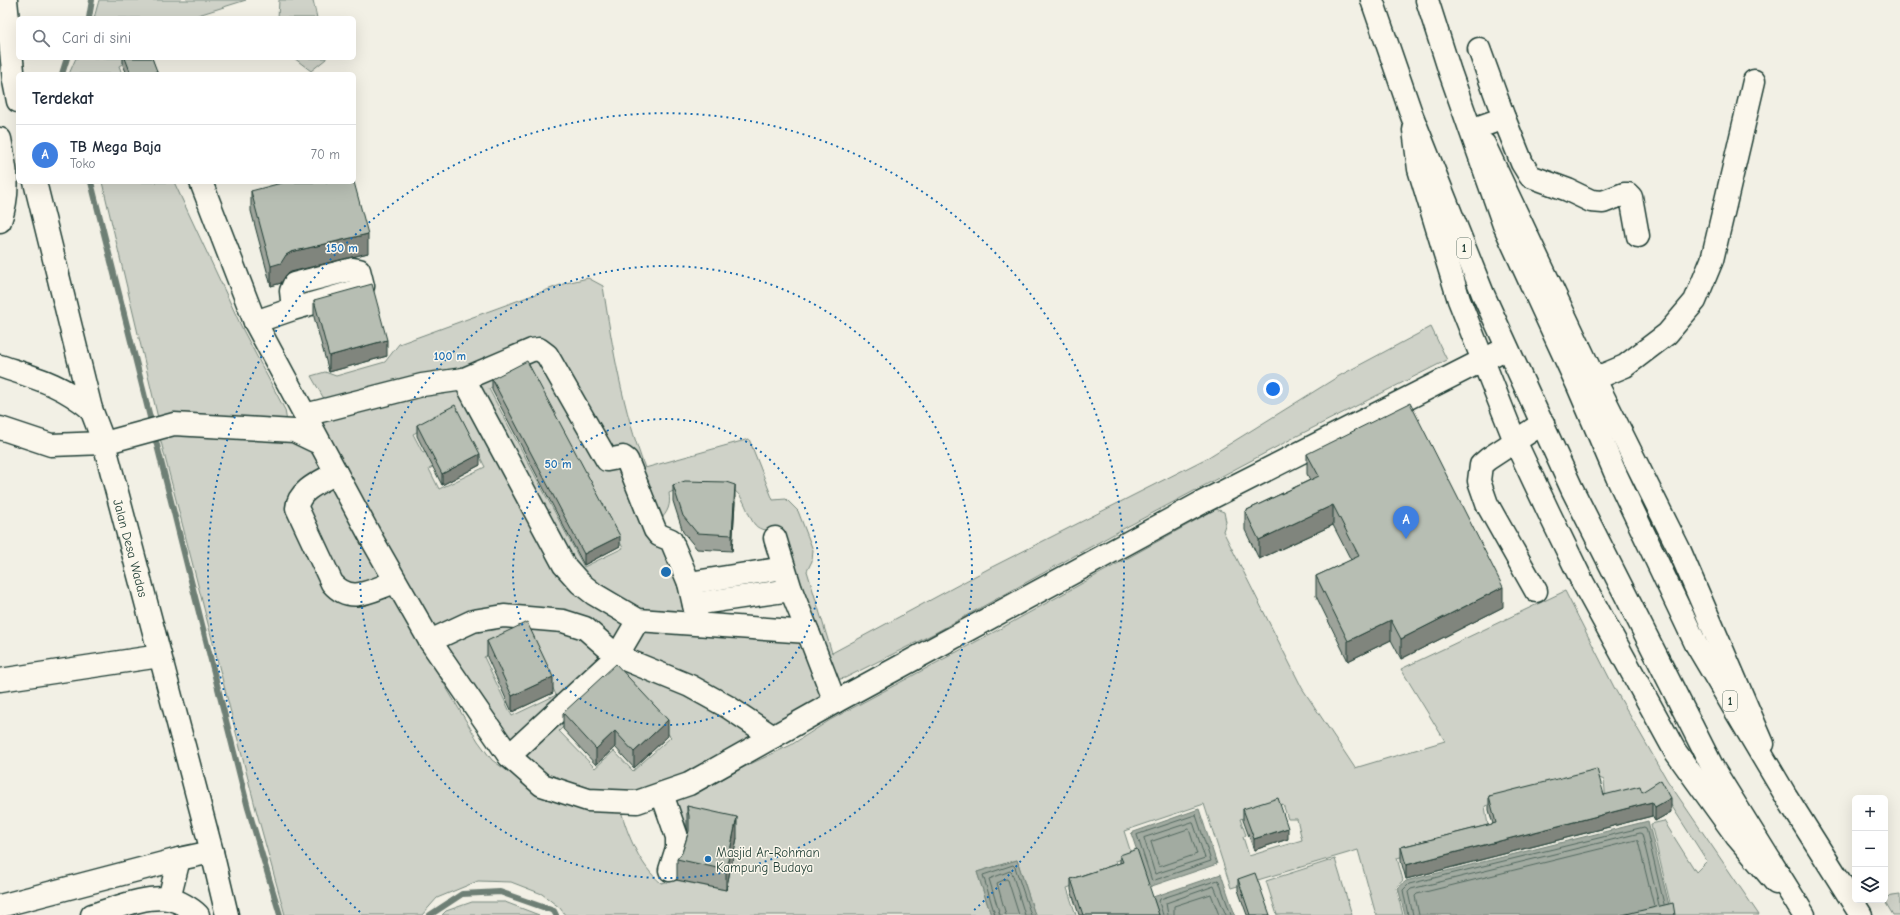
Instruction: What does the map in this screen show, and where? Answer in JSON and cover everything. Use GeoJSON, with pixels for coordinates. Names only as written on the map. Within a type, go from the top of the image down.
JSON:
{"type":"FeatureCollection","features":[{"type":"Feature","properties":{"kind":"main road"},"geometry":{"type":"LineString","coordinates":[[6,0],[16,91]]}},
{"type":"Feature","properties":{"kind":"main road","name":"1"},"geometry":{"type":"LineString","coordinates":[[1372,0],[1412,116],[1483,294],[1572,488],[1714,770],[1803,915]]}},
{"type":"Feature","properties":{"kind":"main road","name":"1"},"geometry":{"type":"LineString","coordinates":[[1427,0],[1450,72],[1504,225],[1587,383],[1617,477],[1696,644],[1786,796],[1861,915]]}},
{"type":"Feature","properties":{"kind":"main road"},"geometry":{"type":"LineString","coordinates":[[1479,49],[1520,158],[1530,176],[1568,190],[1591,201],[1603,202],[1624,194],[1628,194],[1630,197],[1638,236]]}},
{"type":"Feature","properties":{"kind":"main road"},"geometry":{"type":"LineString","coordinates":[[1450,72],[1476,128],[1587,383],[1625,366],[1667,334],[1695,301],[1712,260],[1754,81]]}},
{"type":"Feature","properties":{"kind":"main road"},"geometry":{"type":"LineString","coordinates":[[1412,116],[1419,169],[1459,300],[1515,441],[1584,583],[1674,751],[1737,837],[1803,915]]}},
{"type":"Feature","properties":{"kind":"main road"},"geometry":{"type":"LineString","coordinates":[[1476,128],[1504,118]]}},
{"type":"Feature","properties":{"kind":"main road"},"geometry":{"type":"LineString","coordinates":[[0,139],[7,187],[7,198],[0,222]]}},
{"type":"Feature","properties":{"kind":"main road","name":"Jalan Desa Wadas"},"geometry":{"type":"LineString","coordinates":[[36,184],[92,409],[104,443],[212,852],[225,908]]}},
{"type":"Feature","properties":{"kind":"main road"},"geometry":{"type":"LineString","coordinates":[[202,184],[255,322],[300,423],[319,443],[430,641],[509,756],[542,785],[588,800],[637,802],[689,784],[835,702],[998,615],[1201,503],[1482,359],[1507,348]]}},
{"type":"Feature","properties":{"kind":"main road"},"geometry":{"type":"LineString","coordinates":[[255,322],[293,308]]}},
{"type":"Feature","properties":{"kind":"main road"},"geometry":{"type":"LineString","coordinates":[[0,428],[51,445],[104,443],[174,424],[210,425],[300,423],[422,385],[464,379],[532,350],[542,350],[552,363],[607,460],[623,457],[627,460],[655,530],[659,535],[671,540],[689,583],[696,613]]}},
{"type":"Feature","properties":{"kind":"main road"},"geometry":{"type":"LineString","coordinates":[[0,366],[55,384],[77,397],[92,409]]}},
{"type":"Feature","properties":{"kind":"main road"},"geometry":{"type":"LineString","coordinates":[[464,379],[564,565],[580,583],[594,594],[638,620],[696,613],[791,590]]}},
{"type":"Feature","properties":{"kind":"main road"},"geometry":{"type":"LineString","coordinates":[[1536,591],[1487,504],[1479,481],[1481,465],[1543,423]]}},
{"type":"Feature","properties":{"kind":"main road"},"geometry":{"type":"LineString","coordinates":[[336,473],[302,495],[297,508],[332,583],[339,591],[352,596],[396,582]]}},
{"type":"Feature","properties":{"kind":"main road"},"geometry":{"type":"LineString","coordinates":[[775,538],[791,590],[835,702]]}},
{"type":"Feature","properties":{"kind":"main road"},"geometry":{"type":"LineString","coordinates":[[689,583],[784,568]]}},
{"type":"Feature","properties":{"kind":"main road"},"geometry":{"type":"LineString","coordinates":[[696,613],[808,632]]}},
{"type":"Feature","properties":{"kind":"main road"},"geometry":{"type":"LineString","coordinates":[[430,641],[473,621],[504,616],[563,621],[585,628],[617,656],[690,686],[728,706],[773,737]]}},
{"type":"Feature","properties":{"kind":"main road"},"geometry":{"type":"LineString","coordinates":[[509,756],[617,656],[638,620]]}},
{"type":"Feature","properties":{"kind":"main road"},"geometry":{"type":"LineString","coordinates":[[0,680],[160,656]]}},
{"type":"Feature","properties":{"kind":"main road"},"geometry":{"type":"LineString","coordinates":[[662,794],[678,837],[677,848],[670,870]]}},
{"type":"Feature","properties":{"kind":"main road"},"geometry":{"type":"LineString","coordinates":[[0,906],[179,859],[212,852]]}},
{"type":"Feature","properties":{"kind":"main road"},"geometry":{"type":"LineString","coordinates":[[169,898],[179,859]]}},
{"type":"Feature","properties":{"kind":"main road"},"geometry":{"type":"LineString","coordinates":[[92,915],[149,899],[169,898],[198,914],[225,908]]}},
{"type":"Feature","properties":{"kind":"shaded area"},"geometry":{"type":"Polygon","coordinates":[[[99,0],[246,0],[195,16],[95,16],[99,0]]]}},
{"type":"Feature","properties":{"kind":"shaded area"},"geometry":{"type":"Polygon","coordinates":[[[279,0],[313,0],[317,16],[278,16],[279,0]]]}},
{"type":"Feature","properties":{"kind":"shaded area"},"geometry":{"type":"Polygon","coordinates":[[[75,60],[128,60],[119,66],[121,72],[70,72],[75,60]]]}},
{"type":"Feature","properties":{"kind":"shaded area"},"geometry":{"type":"Polygon","coordinates":[[[297,60],[325,60],[311,71],[297,60]]]}},
{"type":"Feature","properties":{"kind":"shaded area"},"geometry":{"type":"Polygon","coordinates":[[[102,184],[175,184],[243,330],[285,410],[287,422],[158,418],[102,184]]]}},
{"type":"Feature","properties":{"kind":"shaded area"},"geometry":{"type":"Polygon","coordinates":[[[588,278],[603,286],[610,332],[624,401],[645,468],[749,439],[773,500],[786,499],[798,511],[813,550],[812,561],[807,571],[832,653],[988,569],[1207,458],[1339,376],[1431,327],[1447,360],[1297,436],[1121,530],[935,633],[845,678],[831,681],[777,528],[768,530],[757,527],[741,498],[733,489],[685,486],[669,493],[670,501],[668,508],[660,520],[610,454],[550,350],[327,404],[311,376],[325,372],[336,376],[385,362],[399,344],[566,283],[588,278]]]}},
{"type":"Feature","properties":{"kind":"shaded area"},"geometry":{"type":"Polygon","coordinates":[[[537,352],[623,462],[662,541],[693,618],[640,616],[585,583],[468,380],[537,352]],[[529,369],[489,389],[584,567],[623,548],[529,369]]]}},
{"type":"Feature","properties":{"kind":"shaded area"},"geometry":{"type":"Polygon","coordinates":[[[446,388],[461,392],[561,573],[632,622],[616,650],[563,616],[432,633],[321,428],[323,422],[360,408],[446,388]],[[457,411],[413,434],[423,453],[435,448],[442,462],[429,469],[439,489],[485,467],[457,411]]]}},
{"type":"Feature","properties":{"kind":"shaded area"},"geometry":{"type":"Polygon","coordinates":[[[159,434],[300,439],[317,447],[329,471],[303,490],[328,588],[387,593],[392,596],[478,741],[492,760],[527,785],[621,810],[627,830],[636,850],[647,868],[661,883],[675,880],[726,890],[687,827],[675,802],[678,799],[699,792],[746,766],[791,745],[830,720],[1007,625],[1216,509],[1224,512],[1226,522],[1223,531],[1302,688],[1355,768],[1445,741],[1401,669],[1565,591],[1616,691],[1667,780],[1759,915],[1673,915],[1651,824],[1664,821],[1696,872],[1707,861],[1662,791],[1606,802],[1604,780],[1593,775],[1485,806],[1489,832],[1397,858],[1403,880],[1396,888],[1403,915],[1376,915],[1358,850],[1231,888],[1204,804],[1124,831],[1132,856],[1115,861],[1118,869],[1067,888],[1076,915],[1035,915],[1017,860],[977,872],[991,915],[565,915],[560,908],[542,894],[511,882],[478,881],[437,898],[422,915],[285,915],[255,806],[159,434]],[[1283,804],[1240,819],[1246,835],[1243,837],[1249,856],[1302,840],[1297,819],[1288,819],[1283,804]]]}},
{"type":"Feature","properties":{"kind":"shaded area"},"geometry":{"type":"Polygon","coordinates":[[[334,476],[390,580],[346,589],[302,497],[334,476]]]}},
{"type":"Feature","properties":{"kind":"shaded area"},"geometry":{"type":"Polygon","coordinates":[[[639,622],[806,637],[828,698],[773,732],[621,655],[639,622]]]}},
{"type":"Feature","properties":{"kind":"shaded area"},"geometry":{"type":"Polygon","coordinates":[[[561,624],[612,656],[510,750],[436,642],[476,625],[561,624]],[[529,635],[484,657],[512,716],[556,695],[529,635]]]}},
{"type":"Feature","properties":{"kind":"shaded area"},"geometry":{"type":"Polygon","coordinates":[[[619,661],[765,736],[687,778],[629,797],[544,781],[515,756],[619,661]],[[614,677],[559,731],[595,768],[614,751],[633,771],[671,737],[614,677]]]}},
{"type":"Feature","properties":{"kind":"shaded area"},"geometry":{"type":"Polygon","coordinates":[[[1335,859],[1352,915],[1277,915],[1266,881],[1335,859]]]}},
{"type":"Feature","properties":{"kind":"shaded area"},"geometry":{"type":"Polygon","coordinates":[[[1900,895],[1900,915],[1893,915],[1886,903],[1888,903],[1888,897],[1900,895]]]}},
{"type":"Feature","properties":{"kind":"shaded area"},"geometry":{"type":"Polygon","coordinates":[[[472,902],[505,902],[539,915],[442,915],[446,911],[472,902]]]}},
{"type":"Feature","properties":{"kind":"water"},"geometry":{"type":"Polygon","coordinates":[[[1199,809],[1217,864],[1149,887],[1131,833],[1199,809]]]}},
{"type":"Feature","properties":{"kind":"water"},"geometry":{"type":"Polygon","coordinates":[[[1648,821],[1671,913],[1661,915],[1405,915],[1398,888],[1406,881],[1648,821]]]}},
{"type":"Feature","properties":{"kind":"water"},"geometry":{"type":"Polygon","coordinates":[[[1017,860],[1035,915],[991,915],[977,872],[1017,860]]]}},
{"type":"Feature","properties":{"kind":"water"},"geometry":{"type":"Polygon","coordinates":[[[1221,874],[1235,915],[1159,915],[1153,897],[1221,874]]]}},
{"type":"Feature","properties":{"kind":"building"},"geometry":{"type":"Polygon","coordinates":[[[126,60],[153,60],[157,71],[155,72],[130,72],[126,60]]]}},
{"type":"Feature","properties":{"kind":"building"},"geometry":{"type":"Polygon","coordinates":[[[277,184],[355,184],[368,234],[291,252],[286,255],[281,263],[271,266],[251,191],[277,184]]]}},
{"type":"Feature","properties":{"kind":"building"},"geometry":{"type":"Polygon","coordinates":[[[372,284],[387,340],[329,356],[314,300],[372,284]]]}},
{"type":"Feature","properties":{"kind":"building"},"geometry":{"type":"Polygon","coordinates":[[[527,361],[620,536],[584,554],[492,379],[527,361]]]}},
{"type":"Feature","properties":{"kind":"building"},"geometry":{"type":"Polygon","coordinates":[[[1410,403],[1503,587],[1401,639],[1391,620],[1348,641],[1316,576],[1359,556],[1333,505],[1259,540],[1245,511],[1319,476],[1307,454],[1410,403]]]}},
{"type":"Feature","properties":{"kind":"building"},"geometry":{"type":"Polygon","coordinates":[[[455,405],[480,454],[442,474],[417,425],[455,405]]]}},
{"type":"Feature","properties":{"kind":"building"},"geometry":{"type":"Polygon","coordinates":[[[685,481],[726,482],[735,485],[732,535],[697,533],[683,516],[673,485],[685,481]]]}},
{"type":"Feature","properties":{"kind":"building"},"geometry":{"type":"Polygon","coordinates":[[[527,622],[553,677],[512,696],[487,641],[527,622]]]}},
{"type":"Feature","properties":{"kind":"building"},"geometry":{"type":"Polygon","coordinates":[[[616,664],[668,720],[634,752],[615,731],[596,749],[563,713],[616,664]]]}},
{"type":"Feature","properties":{"kind":"building"},"geometry":{"type":"Polygon","coordinates":[[[1597,769],[1604,795],[1640,786],[1642,792],[1661,780],[1671,798],[1655,807],[1652,802],[1406,865],[1401,847],[1496,823],[1489,796],[1597,769]]]}},
{"type":"Feature","properties":{"kind":"building"},"geometry":{"type":"Polygon","coordinates":[[[1278,798],[1288,828],[1254,839],[1243,809],[1278,798]]]}},
{"type":"Feature","properties":{"kind":"building"},"geometry":{"type":"Polygon","coordinates":[[[687,806],[737,817],[726,870],[677,859],[682,853],[689,831],[687,806]]]}},
{"type":"Feature","properties":{"kind":"building"},"geometry":{"type":"Polygon","coordinates":[[[1137,849],[1159,915],[1083,915],[1071,879],[1123,862],[1120,855],[1137,849]]]}},
{"type":"Feature","properties":{"kind":"building"},"geometry":{"type":"Polygon","coordinates":[[[1255,873],[1270,915],[1250,915],[1238,879],[1255,873]]]}},
{"type":"Feature","properties":{"kind":"building"},"geometry":{"type":"Polygon","coordinates":[[[1673,903],[1675,915],[1622,915],[1673,903]]]}},
{"type":"Feature","properties":{"kind":"waterway"},"geometry":{"type":"LineString","coordinates":[[89,16],[92,0]]}},
{"type":"Feature","properties":{"kind":"waterway"},"geometry":{"type":"LineString","coordinates":[[63,72],[66,60]]}},
{"type":"Feature","properties":{"kind":"waterway"},"geometry":{"type":"LineString","coordinates":[[92,184],[248,808],[280,915]]}},
{"type":"Feature","properties":{"kind":"waterway"},"geometry":{"type":"LineString","coordinates":[[430,915],[462,894],[500,892],[554,911],[556,915]]}},
{"type":"Feature","properties":{"kind":"place","name":"TB Mega Baja"},"geometry":{"type":"Point","coordinates":[1406,539]}},
{"type":"Feature","properties":{"kind":"place","name":"Masjid Ar-Rohman Kampung Budaya"},"geometry":{"type":"Point","coordinates":[708,859]}}]}
